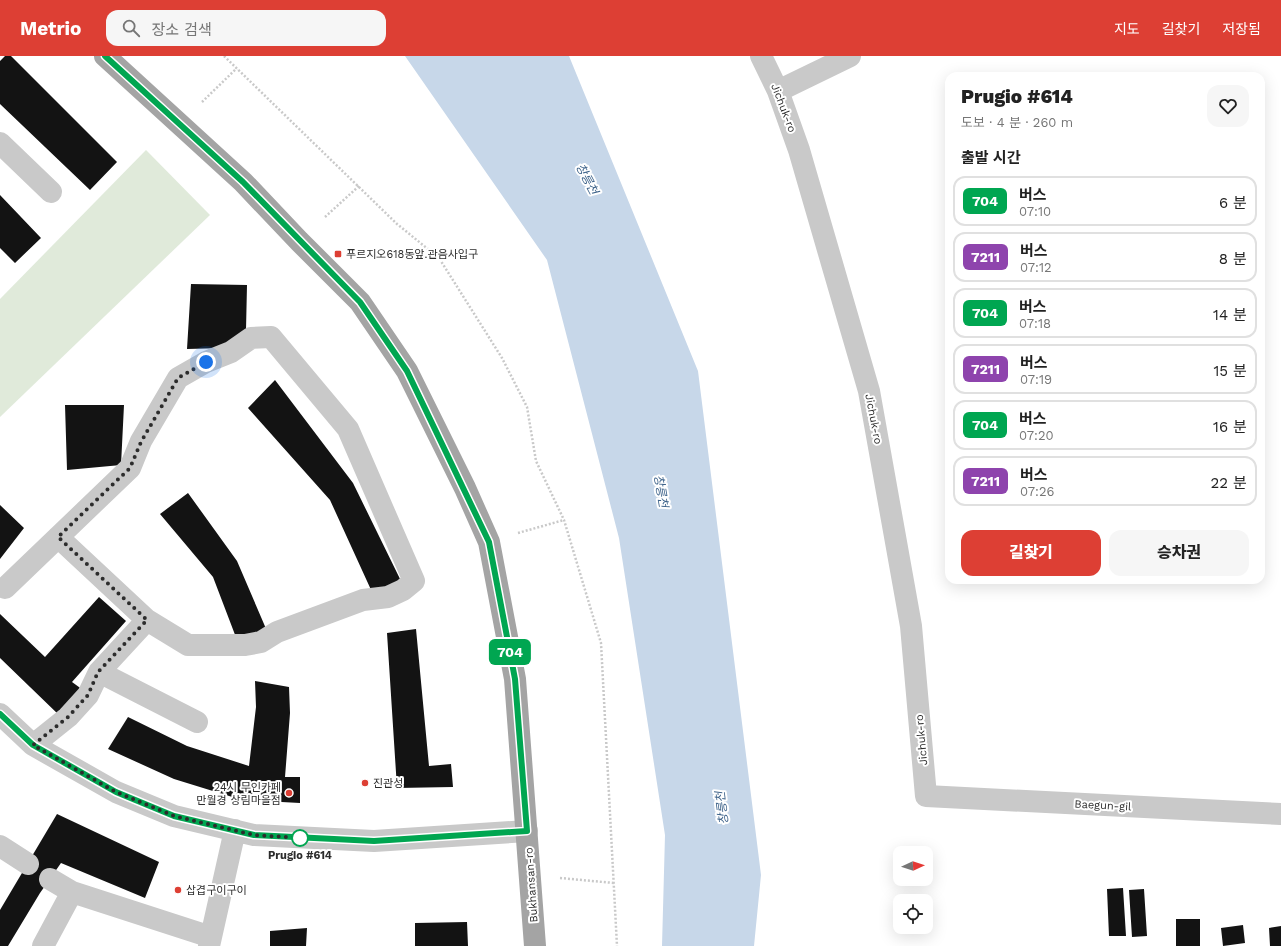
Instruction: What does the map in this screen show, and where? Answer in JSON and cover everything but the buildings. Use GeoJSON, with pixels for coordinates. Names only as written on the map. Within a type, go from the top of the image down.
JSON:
{"type":"FeatureCollection","features":[{"type":"Feature","properties":{"kind":"main road","name":"Bukhansan-ro"},"geometry":{"type":"LineString","coordinates":[[105,56],[243,182],[360,302],[407,371],[489,542],[515,679],[535,946]]}},
{"type":"Feature","properties":{"kind":"street","name":"Jichuk-ro"},"geometry":{"type":"LineString","coordinates":[[761,56],[778,91],[799,150],[869,391],[911,626],[926,796]]}},
{"type":"Feature","properties":{"kind":"street"},"geometry":{"type":"LineString","coordinates":[[778,91],[850,56]]}},
{"type":"Feature","properties":{"kind":"street"},"geometry":{"type":"LineString","coordinates":[[0,143],[51,192]]}},
{"type":"Feature","properties":{"kind":"street"},"geometry":{"type":"LineString","coordinates":[[5,588],[58,537],[130,468],[141,442],[178,378],[206,362],[231,352],[251,338],[271,337],[348,429],[414,581],[403,590],[388,597],[363,600],[277,632],[261,642],[245,645],[188,645],[147,620],[58,537]]}},
{"type":"Feature","properties":{"kind":"street"},"geometry":{"type":"LineString","coordinates":[[33,745],[68,717],[88,695],[98,672],[147,620]]}},
{"type":"Feature","properties":{"kind":"street"},"geometry":{"type":"LineString","coordinates":[[98,672],[197,722]]}},
{"type":"Feature","properties":{"kind":"street"},"geometry":{"type":"LineString","coordinates":[[0,714],[33,745],[116,792],[174,816],[254,835],[374,841],[527,831]]}},
{"type":"Feature","properties":{"kind":"street","name":"Baegun-gil"},"geometry":{"type":"LineString","coordinates":[[926,796],[1281,814]]}},
{"type":"Feature","properties":{"kind":"street"},"geometry":{"type":"LineString","coordinates":[[50,879],[72,892],[210,942],[235,830]]}},
{"type":"Feature","properties":{"kind":"street"},"geometry":{"type":"LineString","coordinates":[[0,846],[28,864]]}},
{"type":"Feature","properties":{"kind":"street"},"geometry":{"type":"LineString","coordinates":[[43,946],[72,892]]}},
{"type":"Feature","properties":{"kind":"path"},"geometry":{"type":"LineString","coordinates":[[224,56],[397,224],[439,258],[502,358],[527,407],[536,461],[564,520],[601,643],[617,946]]}},
{"type":"Feature","properties":{"kind":"path"},"geometry":{"type":"LineString","coordinates":[[202,102],[237,68]]}},
{"type":"Feature","properties":{"kind":"path"},"geometry":{"type":"LineString","coordinates":[[325,217],[359,186]]}},
{"type":"Feature","properties":{"kind":"path"},"geometry":{"type":"LineString","coordinates":[[518,533],[564,520]]}},
{"type":"Feature","properties":{"kind":"path"},"geometry":{"type":"LineString","coordinates":[[560,878],[614,883]]}},
{"type":"Feature","properties":{"kind":"green space"},"geometry":{"type":"Polygon","coordinates":[[[146,150],[210,215],[0,417],[0,299],[146,150]]]}},
{"type":"Feature","properties":{"kind":"water","name":"창릉천"},"geometry":{"type":"Polygon","coordinates":[[[405,56],[569,56],[698,371],[761,875],[754,946],[662,946],[665,835],[619,538],[547,260],[405,56]]]}},
{"type":"Feature","properties":{"kind":"bus line","name":"704"},"geometry":{"type":"LineString","coordinates":[[0,714],[33,745],[116,792],[174,816],[254,835],[374,841],[527,831],[515,679],[489,542],[465,488],[407,371],[360,302],[243,182],[105,56]]}},
{"type":"Feature","properties":{"kind":"place","name":"푸르지오618동앞.관음사입구"},"geometry":{"type":"Point","coordinates":[338,254]}},
{"type":"Feature","properties":{"kind":"place","name":"진관성"},"geometry":{"type":"Point","coordinates":[365,783]}},
{"type":"Feature","properties":{"kind":"place","name":"24시 무인카페 만월경 상림마을점"},"geometry":{"type":"Point","coordinates":[289,793]}},
{"type":"Feature","properties":{"kind":"place","name":"Prugio #614"},"geometry":{"type":"Point","coordinates":[300,838]}},
{"type":"Feature","properties":{"kind":"place","name":"삽겹구이구이"},"geometry":{"type":"Point","coordinates":[178,890]}},
{"type":"Feature","properties":{"kind":"route"},"geometry":{"type":"LineString","coordinates":[[206,362],[178,378],[141,442],[130,468],[110,485],[58,537],[147,620],[98,672],[88,695],[68,717],[33,745],[116,792],[174,816],[254,835],[300,838]]}}]}
